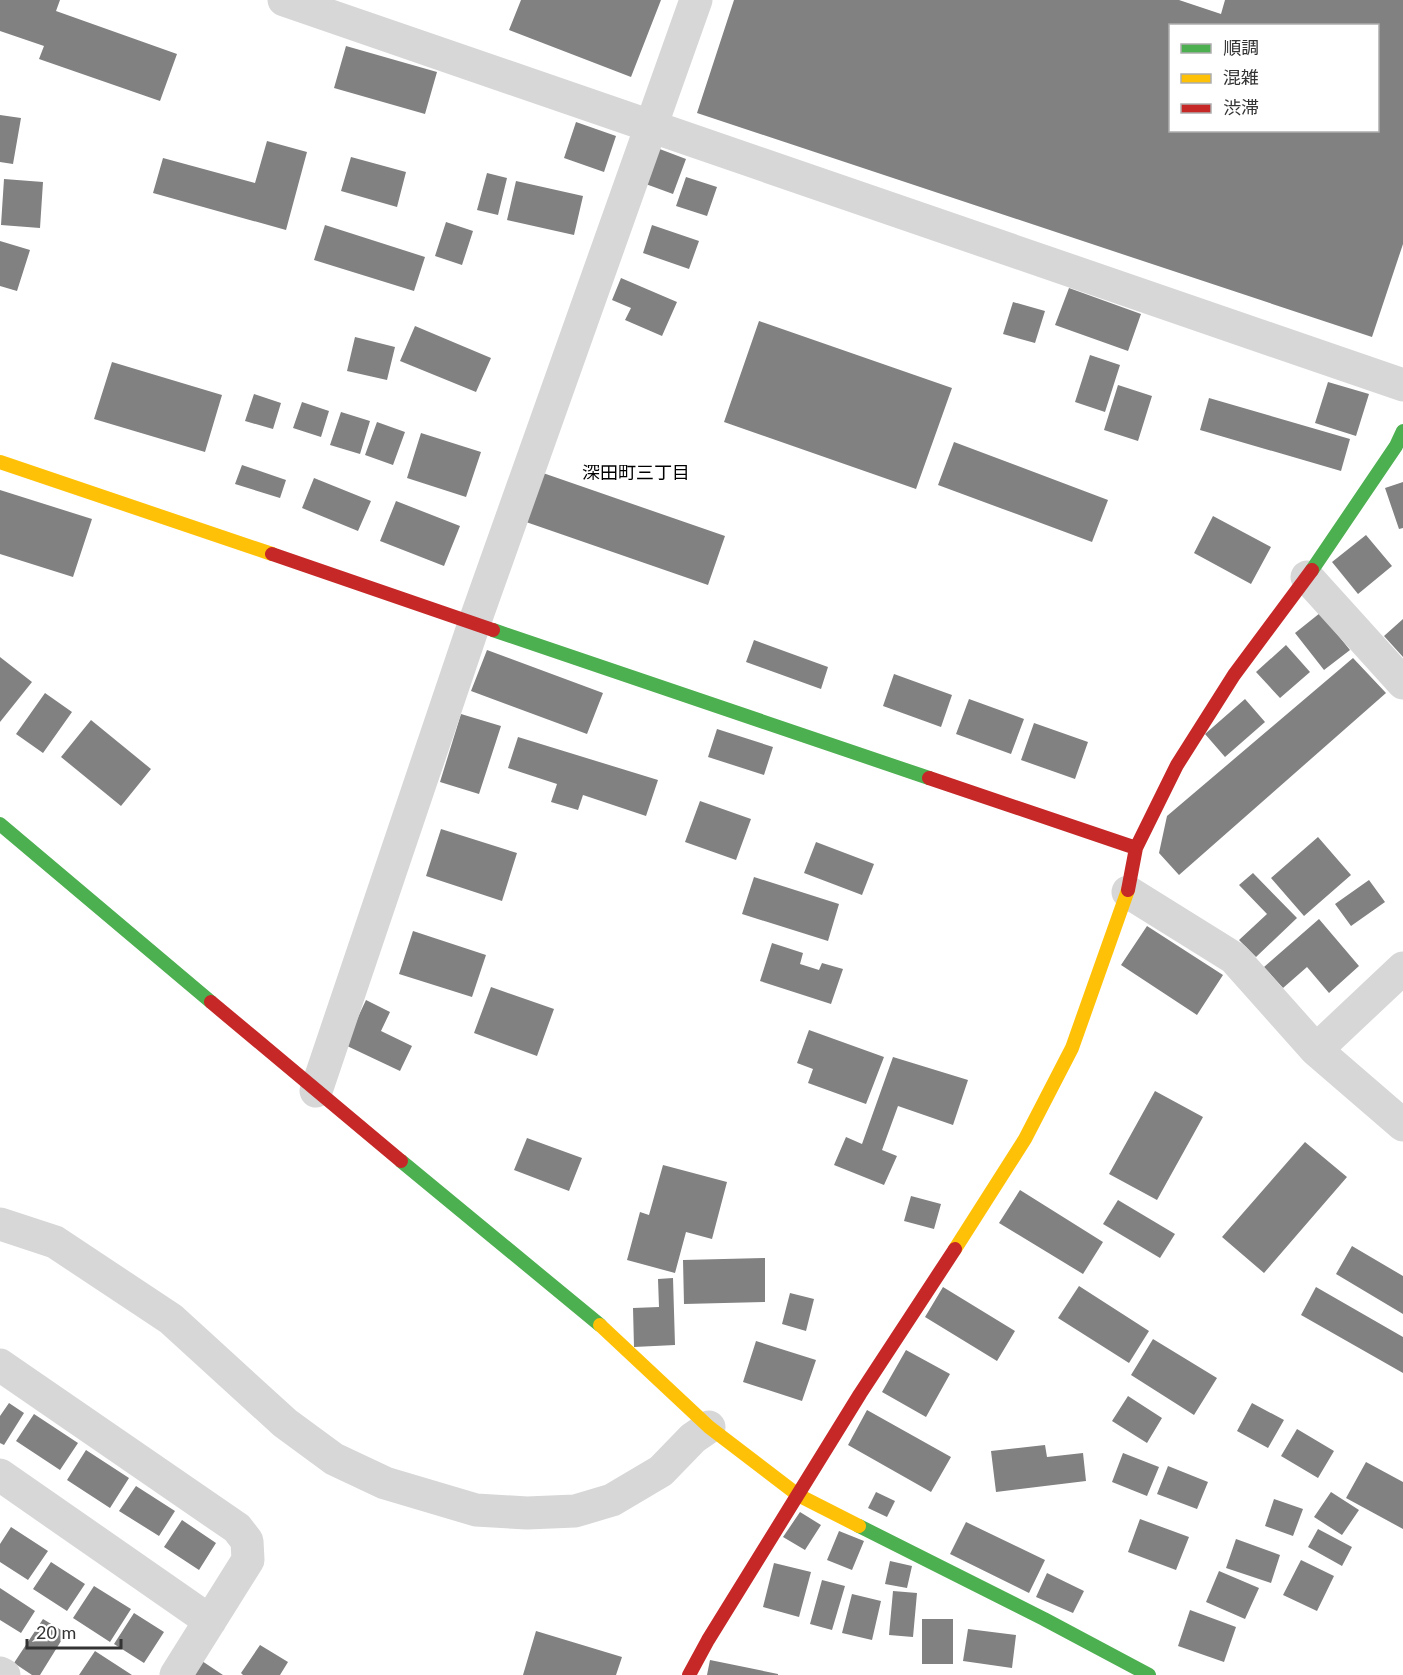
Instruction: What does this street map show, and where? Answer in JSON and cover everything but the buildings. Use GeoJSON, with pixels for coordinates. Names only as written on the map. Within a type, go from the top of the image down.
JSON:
{"type":"FeatureCollection","features":[{"type":"Feature","properties":{"kind":"street"},"geometry":{"type":"LineString","coordinates":[[284,0],[1403,385]]}},
{"type":"Feature","properties":{"kind":"street"},"geometry":{"type":"LineString","coordinates":[[316,1091],[474,624],[696,0]]}},
{"type":"Feature","properties":{"kind":"street"},"geometry":{"type":"LineString","coordinates":[[688,1675],[860,1394],[1001,1179],[1025,1138],[1072,1048],[1128,892],[1136,848],[1183,755],[1234,675],[1307,577],[1396,446],[1403,431]]}},
{"type":"Feature","properties":{"kind":"street"},"geometry":{"type":"LineString","coordinates":[[0,462],[1136,848]]}},
{"type":"Feature","properties":{"kind":"street"},"geometry":{"type":"LineString","coordinates":[[1307,577],[1403,683]]}},
{"type":"Feature","properties":{"kind":"street"},"geometry":{"type":"LineString","coordinates":[[0,824],[316,1091],[611,1334],[709,1426],[798,1495],[1044,1619],[1149,1675]]}},
{"type":"Feature","properties":{"kind":"street"},"geometry":{"type":"LineString","coordinates":[[1128,892],[1234,958],[1316,1050],[1403,1125]]}},
{"type":"Feature","properties":{"kind":"street"},"geometry":{"type":"LineString","coordinates":[[1316,1050],[1403,968]]}},
{"type":"Feature","properties":{"kind":"street"},"geometry":{"type":"LineString","coordinates":[[0,1224],[55,1242],[171,1319],[285,1423],[334,1459],[385,1483],[476,1510],[527,1513],[575,1511],[603,1503],[661,1471],[693,1438],[709,1426]]}},
{"type":"Feature","properties":{"kind":"street"},"geometry":{"type":"LineString","coordinates":[[0,1365],[237,1527],[247,1540],[248,1560],[176,1675]]}},
{"type":"Feature","properties":{"kind":"street"},"geometry":{"type":"LineString","coordinates":[[0,1475],[210,1621]]}},
{"type":"Feature","properties":{"kind":"traffic: fast"},"geometry":{"type":"LineString","coordinates":[[1312,570],[1396,446],[1403,431]]}},
{"type":"Feature","properties":{"kind":"traffic: fast"},"geometry":{"type":"LineString","coordinates":[[493,630],[929,778]]}},
{"type":"Feature","properties":{"kind":"traffic: fast"},"geometry":{"type":"LineString","coordinates":[[0,824],[211,1002]]}},
{"type":"Feature","properties":{"kind":"traffic: fast"},"geometry":{"type":"LineString","coordinates":[[401,1161],[600,1325]]}},
{"type":"Feature","properties":{"kind":"traffic: fast"},"geometry":{"type":"LineString","coordinates":[[859,1526],[1044,1619],[1149,1675]]}},
{"type":"Feature","properties":{"kind":"traffic: slow"},"geometry":{"type":"LineString","coordinates":[[0,462],[272,554]]}},
{"type":"Feature","properties":{"kind":"traffic: slow"},"geometry":{"type":"LineString","coordinates":[[955,1249],[1025,1139],[1072,1048],[1128,890]]}},
{"type":"Feature","properties":{"kind":"traffic: slow"},"geometry":{"type":"LineString","coordinates":[[600,1325],[709,1427],[798,1495],[859,1526]]}},
{"type":"Feature","properties":{"kind":"traffic: jam"},"geometry":{"type":"LineString","coordinates":[[272,554],[493,630]]}},
{"type":"Feature","properties":{"kind":"traffic: jam"},"geometry":{"type":"LineString","coordinates":[[1128,890],[1136,848],[1177,765],[1234,675],[1312,570]]}},
{"type":"Feature","properties":{"kind":"traffic: jam"},"geometry":{"type":"LineString","coordinates":[[929,778],[1136,848]]}},
{"type":"Feature","properties":{"kind":"traffic: jam"},"geometry":{"type":"LineString","coordinates":[[211,1002],[401,1161]]}},
{"type":"Feature","properties":{"kind":"traffic: jam"},"geometry":{"type":"LineString","coordinates":[[689,1675],[708,1640],[860,1394],[955,1249]]}},
{"type":"Feature","properties":{"kind":"district","name":"深田町三丁目"},"geometry":{"type":"Point","coordinates":[636,473]}}]}
